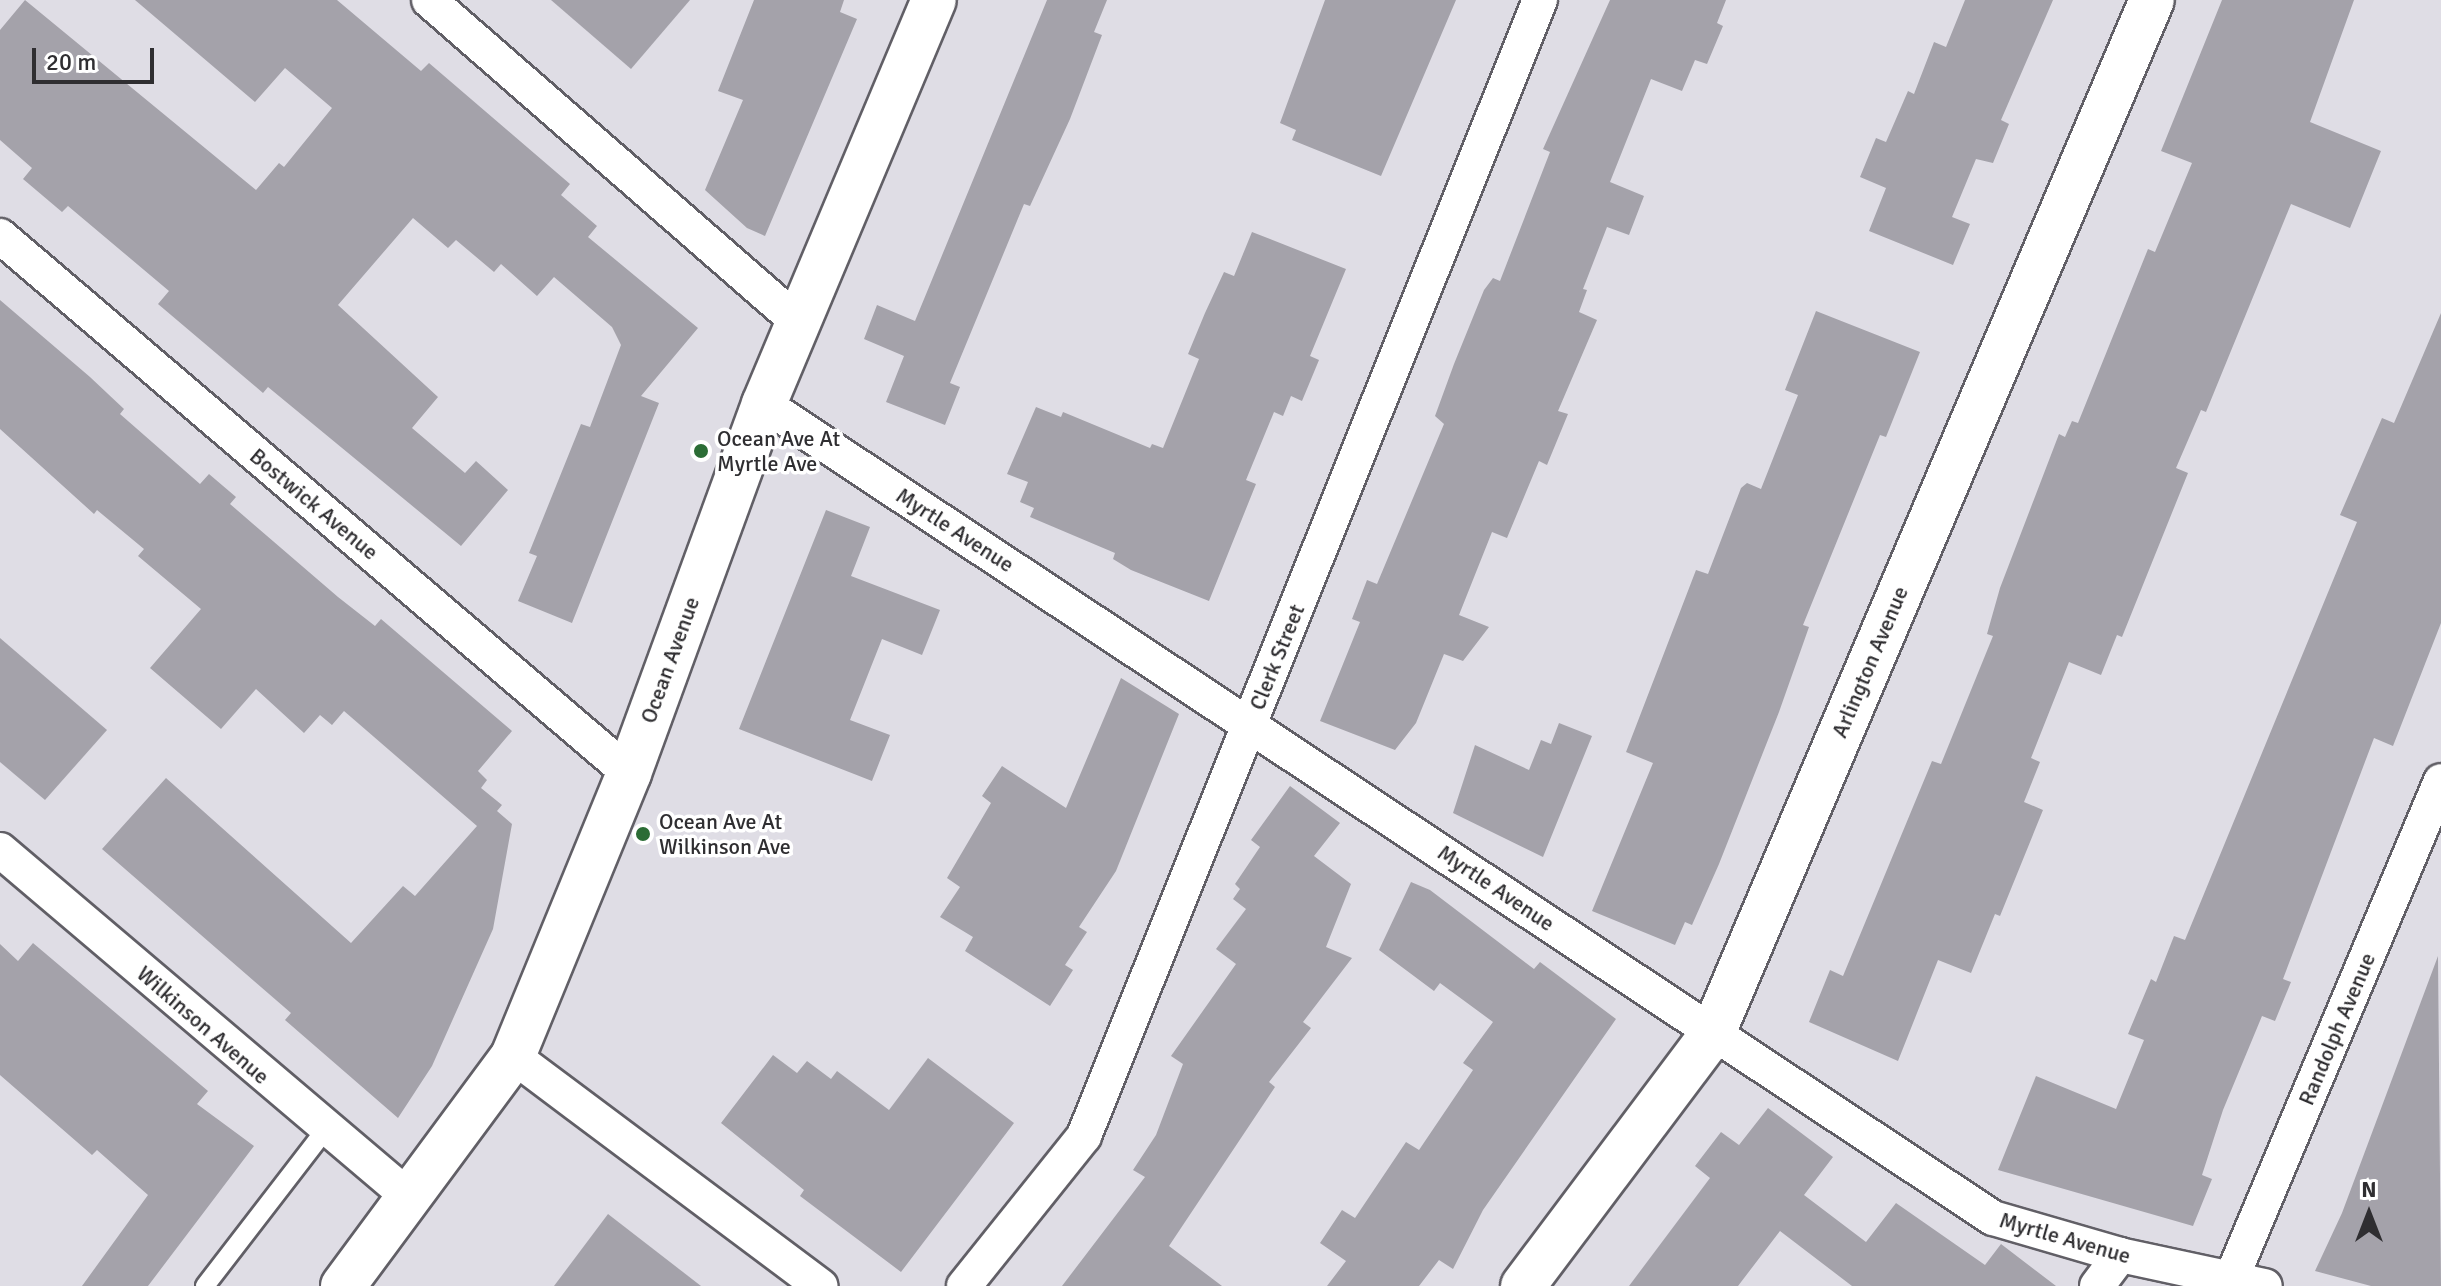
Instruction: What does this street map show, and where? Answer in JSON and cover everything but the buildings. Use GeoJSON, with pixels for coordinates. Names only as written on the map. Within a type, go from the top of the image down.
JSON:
{"type":"FeatureCollection","features":[{"type":"Feature","properties":{"kind":"street"},"geometry":{"type":"LineString","coordinates":[[429,0],[797,321]]}},
{"type":"Feature","properties":{"kind":"street","name":"Ocean Avenue"},"geometry":{"type":"LineString","coordinates":[[343,1286],[513,1056],[629,773],[797,321],[934,0]]}},
{"type":"Feature","properties":{"kind":"street","name":"Clerk Street"},"geometry":{"type":"LineString","coordinates":[[964,1286],[1084,1136],[1540,0]]}},
{"type":"Feature","properties":{"kind":"street","name":"Arlington Avenue"},"geometry":{"type":"LineString","coordinates":[[1523,1286],[1713,1033],[2152,0]]}},
{"type":"Feature","properties":{"kind":"street","name":"Bostwick Avenue"},"geometry":{"type":"LineString","coordinates":[[0,236],[629,773]]}},
{"type":"Feature","properties":{"kind":"street","name":"Myrtle Avenue"},"geometry":{"type":"LineString","coordinates":[[764,404],[1993,1218],[2120,1255],[2265,1286]]}},
{"type":"Feature","properties":{"kind":"street","name":"Randolph Avenue"},"geometry":{"type":"LineString","coordinates":[[2232,1277],[2441,781]]}},
{"type":"Feature","properties":{"kind":"street","name":"Wilkinson Avenue"},"geometry":{"type":"LineString","coordinates":[[0,850],[325,1130],[409,1197]]}},
{"type":"Feature","properties":{"kind":"street"},"geometry":{"type":"LineString","coordinates":[[513,1056],[820,1286]]}},
{"type":"Feature","properties":{"kind":"street"},"geometry":{"type":"LineString","coordinates":[[2097,1286],[2120,1255]]}},
{"type":"Feature","properties":{"kind":"lane"},"geometry":{"type":"LineString","coordinates":[[205,1286],[325,1130]]}},
{"type":"Feature","properties":{"kind":"place","name":"Ocean Ave At Myrtle Ave"},"geometry":{"type":"Point","coordinates":[701,451]}},
{"type":"Feature","properties":{"kind":"place","name":"Ocean Ave At Wilkinson Ave"},"geometry":{"type":"Point","coordinates":[643,834]}}]}
